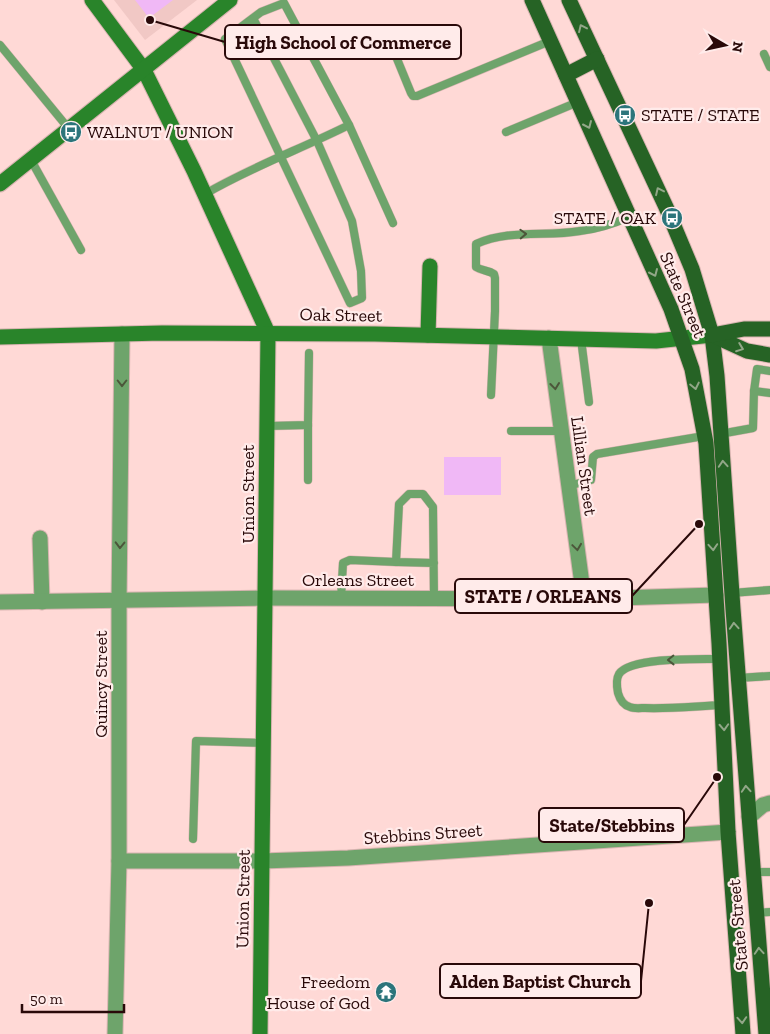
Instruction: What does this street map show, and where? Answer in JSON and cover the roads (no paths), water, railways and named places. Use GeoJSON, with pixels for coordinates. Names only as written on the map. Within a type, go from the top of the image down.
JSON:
{"type":"FeatureCollection","features":[{"type":"Feature","properties":{"kind":"main road","name":"State Street"},"geometry":{"type":"LineString","coordinates":[[532,0],[670,308],[692,369],[704,436],[723,705],[728,832],[743,1034]]}},
{"type":"Feature","properties":{"kind":"main road","name":"State Street"},"geometry":{"type":"LineString","coordinates":[[569,0],[681,242],[695,278],[712,335],[716,360],[753,872],[763,912],[767,1026]]}},
{"type":"Feature","properties":{"kind":"main road"},"geometry":{"type":"LineString","coordinates":[[566,75],[597,59]]}},
{"type":"Feature","properties":{"kind":"main road"},"geometry":{"type":"LineString","coordinates":[[712,335],[744,329],[770,328]]}},
{"type":"Feature","properties":{"kind":"main road"},"geometry":{"type":"LineString","coordinates":[[712,335],[747,351],[770,355]]}},
{"type":"Feature","properties":{"kind":"main road"},"geometry":{"type":"LineString","coordinates":[[716,595],[732,593]]}},
{"type":"Feature","properties":{"kind":"main road"},"geometry":{"type":"LineString","coordinates":[[728,815],[748,815]]}},
{"type":"Feature","properties":{"kind":"street","name":"Union Street"},"geometry":{"type":"LineString","coordinates":[[92,0],[144,70],[205,194],[268,334],[260,1034]]}},
{"type":"Feature","properties":{"kind":"street"},"geometry":{"type":"LineString","coordinates":[[0,184],[230,0]]}},
{"type":"Feature","properties":{"kind":"street"},"geometry":{"type":"LineString","coordinates":[[428,335],[430,266]]}},
{"type":"Feature","properties":{"kind":"street","name":"Oak Street"},"geometry":{"type":"LineString","coordinates":[[0,338],[122,334],[268,334],[428,335],[656,341],[712,335]]}},
{"type":"Feature","properties":{"kind":"street","name":"Quincy Street"},"geometry":{"type":"LineString","coordinates":[[115,1034],[119,861],[122,334]]}},
{"type":"Feature","properties":{"kind":"street","name":"Lillian Street"},"geometry":{"type":"LineString","coordinates":[[549,338],[584,599]]}},
{"type":"Feature","properties":{"kind":"street"},"geometry":{"type":"LineString","coordinates":[[40,538],[42,602]]}},
{"type":"Feature","properties":{"kind":"street","name":"Orleans Street"},"geometry":{"type":"LineString","coordinates":[[0,602],[266,598],[584,599],[716,595]]}},
{"type":"Feature","properties":{"kind":"street"},"geometry":{"type":"LineString","coordinates":[[748,815],[763,805],[770,803]]}},
{"type":"Feature","properties":{"kind":"street","name":"Stebbins Street"},"geometry":{"type":"LineString","coordinates":[[119,861],[262,862],[348,858],[728,832]]}},
{"type":"Feature","properties":{"kind":"lane"},"geometry":{"type":"LineString","coordinates":[[253,18],[317,141],[352,221],[361,271],[362,298],[350,303],[225,39],[253,18],[261,12],[284,3],[349,125],[393,223]]}},
{"type":"Feature","properties":{"kind":"lane"},"geometry":{"type":"LineString","coordinates":[[388,37],[410,93],[413,96],[550,41]]}},
{"type":"Feature","properties":{"kind":"lane"},"geometry":{"type":"LineString","coordinates":[[0,46],[70,129]]}},
{"type":"Feature","properties":{"kind":"lane"},"geometry":{"type":"LineString","coordinates":[[764,54],[770,67]]}},
{"type":"Feature","properties":{"kind":"lane"},"geometry":{"type":"LineString","coordinates":[[506,132],[578,102]]}},
{"type":"Feature","properties":{"kind":"lane"},"geometry":{"type":"LineString","coordinates":[[205,194],[228,180],[349,125]]}},
{"type":"Feature","properties":{"kind":"lane"},"geometry":{"type":"LineString","coordinates":[[31,160],[81,250]]}},
{"type":"Feature","properties":{"kind":"lane"},"geometry":{"type":"LineString","coordinates":[[490,395],[494,337],[494,274],[476,267],[476,244],[507,234],[579,232],[612,225],[629,217]]}},
{"type":"Feature","properties":{"kind":"lane"},"geometry":{"type":"LineString","coordinates":[[581,339],[588,402]]}},
{"type":"Feature","properties":{"kind":"lane"},"geometry":{"type":"LineString","coordinates":[[308,353],[308,480]]}},
{"type":"Feature","properties":{"kind":"lane"},"geometry":{"type":"LineString","coordinates":[[720,434],[753,428],[754,391],[757,369],[770,371]]}},
{"type":"Feature","properties":{"kind":"lane"},"geometry":{"type":"LineString","coordinates":[[754,391],[770,393]]}},
{"type":"Feature","properties":{"kind":"lane"},"geometry":{"type":"LineString","coordinates":[[268,426],[308,425]]}},
{"type":"Feature","properties":{"kind":"lane"},"geometry":{"type":"LineString","coordinates":[[511,431],[560,431]]}},
{"type":"Feature","properties":{"kind":"lane"},"geometry":{"type":"LineString","coordinates":[[568,486],[591,480],[593,457],[597,454],[704,436]]}},
{"type":"Feature","properties":{"kind":"lane"},"geometry":{"type":"LineString","coordinates":[[396,562],[399,504],[409,494],[423,494],[433,507],[434,599]]}},
{"type":"Feature","properties":{"kind":"lane"},"geometry":{"type":"LineString","coordinates":[[341,599],[343,563],[350,560],[434,563]]}},
{"type":"Feature","properties":{"kind":"lane"},"geometry":{"type":"LineString","coordinates":[[732,593],[770,590]]}},
{"type":"Feature","properties":{"kind":"lane"},"geometry":{"type":"LineString","coordinates":[[720,659],[660,660],[642,663],[626,668],[619,674],[617,680],[618,695],[622,703],[630,707],[655,708],[723,705]]}},
{"type":"Feature","properties":{"kind":"lane"},"geometry":{"type":"LineString","coordinates":[[738,678],[770,676]]}},
{"type":"Feature","properties":{"kind":"lane"},"geometry":{"type":"LineString","coordinates":[[193,840],[196,741],[264,743]]}},
{"type":"Feature","properties":{"kind":"lane"},"geometry":{"type":"LineString","coordinates":[[753,872],[770,872]]}},
{"type":"Feature","properties":{"kind":"place","name":"High School of Commerce"},"geometry":{"type":"Point","coordinates":[150,20]}},
{"type":"Feature","properties":{"kind":"place","name":"STATE / STATE"},"geometry":{"type":"Point","coordinates":[625,115]}},
{"type":"Feature","properties":{"kind":"place","name":"WALNUT / UNION"},"geometry":{"type":"Point","coordinates":[71,132]}},
{"type":"Feature","properties":{"kind":"place","name":"STATE / OAK"},"geometry":{"type":"Point","coordinates":[672,218]}},
{"type":"Feature","properties":{"kind":"place","name":"STATE / ORLEANS"},"geometry":{"type":"Point","coordinates":[699,524]}},
{"type":"Feature","properties":{"kind":"place","name":"State/Stebbins"},"geometry":{"type":"Point","coordinates":[717,777]}},
{"type":"Feature","properties":{"kind":"place","name":"Alden Baptist Church"},"geometry":{"type":"Point","coordinates":[649,903]}},
{"type":"Feature","properties":{"kind":"place","name":"Freedom House of God"},"geometry":{"type":"Point","coordinates":[386,992]}}]}
